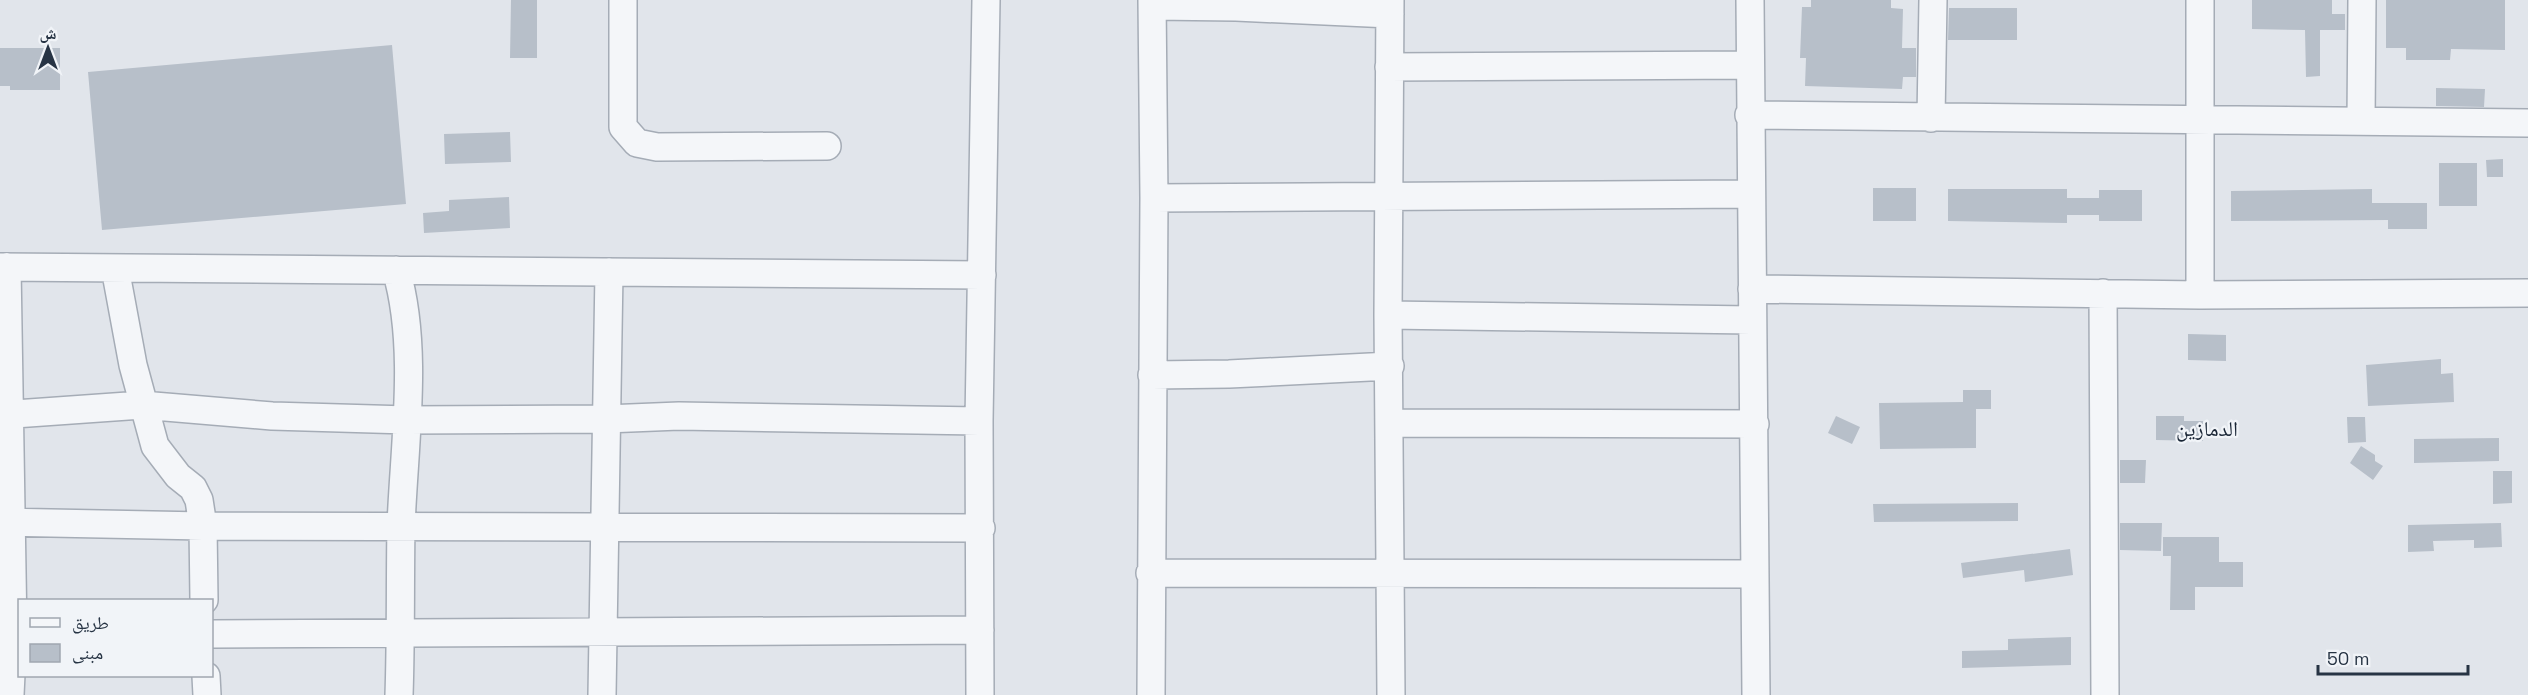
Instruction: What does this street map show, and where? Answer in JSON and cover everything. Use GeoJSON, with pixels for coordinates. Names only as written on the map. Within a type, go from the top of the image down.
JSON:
{"type":"FeatureCollection","features":[{"type":"Feature","properties":{"kind":"street"},"geometry":{"type":"LineString","coordinates":[[623,0],[623,127],[637,143],[657,147],[827,146]]}},
{"type":"Feature","properties":{"kind":"street"},"geometry":{"type":"LineString","coordinates":[[980,695],[979,421],[986,0]]}},
{"type":"Feature","properties":{"kind":"street"},"geometry":{"type":"LineString","coordinates":[[1750,0],[1749,115],[1751,320],[1755,424],[1756,695]]}},
{"type":"Feature","properties":{"kind":"street"},"geometry":{"type":"LineString","coordinates":[[1931,118],[1933,0]]}},
{"type":"Feature","properties":{"kind":"street"},"geometry":{"type":"LineString","coordinates":[[2200,0],[2200,295]]}},
{"type":"Feature","properties":{"kind":"street"},"geometry":{"type":"LineString","coordinates":[[2361,121],[2362,0]]}},
{"type":"Feature","properties":{"kind":"street"},"geometry":{"type":"LineString","coordinates":[[1151,695],[1154,198],[1152,3],[1236,7],[1390,7],[1391,695]]}},
{"type":"Feature","properties":{"kind":"street"},"geometry":{"type":"LineString","coordinates":[[1389,67],[1750,65]]}},
{"type":"Feature","properties":{"kind":"street"},"geometry":{"type":"LineString","coordinates":[[1749,115],[2528,123]]}},
{"type":"Feature","properties":{"kind":"street"},"geometry":{"type":"LineString","coordinates":[[1154,198],[1751,194]]}},
{"type":"Feature","properties":{"kind":"street"},"geometry":{"type":"LineString","coordinates":[[10,695],[16,632],[6,522],[3,267],[982,275]]}},
{"type":"Feature","properties":{"kind":"street"},"geometry":{"type":"LineString","coordinates":[[116,268],[142,405],[155,446],[178,476],[193,488],[199,500],[203,526],[204,599]]}},
{"type":"Feature","properties":{"kind":"street"},"geometry":{"type":"LineString","coordinates":[[396,270],[403,293],[407,321],[407,420],[401,526],[399,695]]}},
{"type":"Feature","properties":{"kind":"street"},"geometry":{"type":"LineString","coordinates":[[602,695],[609,272]]}},
{"type":"Feature","properties":{"kind":"street"},"geometry":{"type":"LineString","coordinates":[[1752,289],[2200,295],[2528,293]]}},
{"type":"Feature","properties":{"kind":"street"},"geometry":{"type":"LineString","coordinates":[[2103,293],[2105,695]]}},
{"type":"Feature","properties":{"kind":"street"},"geometry":{"type":"LineString","coordinates":[[1389,315],[1751,320]]}},
{"type":"Feature","properties":{"kind":"street"},"geometry":{"type":"LineString","coordinates":[[1152,375],[1229,374],[1390,366]]}},
{"type":"Feature","properties":{"kind":"street"},"geometry":{"type":"LineString","coordinates":[[5,415],[142,405],[272,416],[407,420],[606,419],[679,416],[979,421]]}},
{"type":"Feature","properties":{"kind":"street"},"geometry":{"type":"LineString","coordinates":[[1390,423],[1755,424]]}},
{"type":"Feature","properties":{"kind":"street"},"geometry":{"type":"LineString","coordinates":[[6,522],[203,526],[981,528]]}},
{"type":"Feature","properties":{"kind":"street"},"geometry":{"type":"LineString","coordinates":[[1150,573],[1755,574]]}},
{"type":"Feature","properties":{"kind":"street"},"geometry":{"type":"LineString","coordinates":[[213,634],[401,631],[980,630]]}},
{"type":"Feature","properties":{"kind":"street"},"geometry":{"type":"LineString","coordinates":[[206,677],[207,695]]}},
{"type":"Feature","properties":{"kind":"building"},"geometry":{"type":"Polygon","coordinates":[[[511,0],[537,0],[537,58],[510,58],[511,0]]]}},
{"type":"Feature","properties":{"kind":"building"},"geometry":{"type":"Polygon","coordinates":[[[1811,0],[1891,0],[1891,8],[1903,9],[1902,48],[1916,48],[1916,77],[1903,77],[1902,89],[1805,86],[1806,58],[1800,58],[1802,7],[1811,7],[1811,0]]]}},
{"type":"Feature","properties":{"kind":"building"},"geometry":{"type":"Polygon","coordinates":[[[2252,0],[2332,0],[2332,14],[2345,14],[2345,30],[2320,30],[2320,76],[2306,77],[2305,30],[2252,29],[2252,0]]]}},
{"type":"Feature","properties":{"kind":"building"},"geometry":{"type":"Polygon","coordinates":[[[2386,0],[2505,0],[2505,50],[2451,49],[2450,60],[2406,60],[2406,48],[2386,48],[2386,0]]]}},
{"type":"Feature","properties":{"kind":"building"},"geometry":{"type":"Polygon","coordinates":[[[1949,8],[2017,8],[2017,40],[1948,40],[1949,8]]]}},
{"type":"Feature","properties":{"kind":"building"},"geometry":{"type":"Polygon","coordinates":[[[392,45],[406,204],[102,230],[88,72],[392,45]]]}},
{"type":"Feature","properties":{"kind":"building"},"geometry":{"type":"Polygon","coordinates":[[[0,48],[60,48],[60,90],[10,90],[10,86],[0,86],[0,48]]]}},
{"type":"Feature","properties":{"kind":"building"},"geometry":{"type":"Polygon","coordinates":[[[2436,88],[2485,89],[2484,107],[2436,106],[2436,88]]]}},
{"type":"Feature","properties":{"kind":"building"},"geometry":{"type":"Polygon","coordinates":[[[510,132],[511,162],[445,164],[444,134],[510,132]]]}},
{"type":"Feature","properties":{"kind":"building"},"geometry":{"type":"Polygon","coordinates":[[[2503,159],[2503,177],[2487,177],[2486,160],[2503,159]]]}},
{"type":"Feature","properties":{"kind":"building"},"geometry":{"type":"Polygon","coordinates":[[[2439,163],[2477,163],[2477,206],[2439,206],[2439,163]]]}},
{"type":"Feature","properties":{"kind":"building"},"geometry":{"type":"Polygon","coordinates":[[[1873,188],[1916,188],[1916,221],[1873,221],[1873,188]]]}},
{"type":"Feature","properties":{"kind":"building"},"geometry":{"type":"Polygon","coordinates":[[[1948,189],[2067,189],[2067,198],[2099,198],[2099,190],[2142,190],[2142,221],[2099,221],[2099,215],[2067,215],[2067,223],[1948,221],[1948,189]]]}},
{"type":"Feature","properties":{"kind":"building"},"geometry":{"type":"Polygon","coordinates":[[[2372,189],[2372,203],[2427,203],[2427,229],[2388,229],[2388,220],[2231,221],[2231,191],[2372,189]]]}},
{"type":"Feature","properties":{"kind":"building"},"geometry":{"type":"Polygon","coordinates":[[[509,197],[510,228],[424,233],[423,213],[449,211],[449,200],[509,197]]]}},
{"type":"Feature","properties":{"kind":"building"},"geometry":{"type":"Polygon","coordinates":[[[2188,334],[2226,335],[2226,361],[2188,360],[2188,334]]]}},
{"type":"Feature","properties":{"kind":"building"},"geometry":{"type":"Polygon","coordinates":[[[2441,359],[2441,374],[2453,373],[2454,402],[2368,406],[2366,365],[2441,359]]]}},
{"type":"Feature","properties":{"kind":"building"},"geometry":{"type":"Polygon","coordinates":[[[1963,390],[1991,390],[1991,409],[1976,409],[1976,448],[1880,449],[1879,403],[1963,402],[1963,390]]]}},
{"type":"Feature","properties":{"kind":"building"},"geometry":{"type":"Polygon","coordinates":[[[1836,416],[1860,427],[1852,444],[1828,433],[1836,416]]]}},
{"type":"Feature","properties":{"kind":"building"},"geometry":{"type":"Polygon","coordinates":[[[2156,416],[2184,416],[2184,421],[2203,421],[2203,441],[2156,440],[2156,416]]]}},
{"type":"Feature","properties":{"kind":"building"},"geometry":{"type":"Polygon","coordinates":[[[2347,417],[2365,417],[2366,442],[2348,443],[2347,417]]]}},
{"type":"Feature","properties":{"kind":"building"},"geometry":{"type":"Polygon","coordinates":[[[2499,438],[2499,461],[2414,463],[2414,439],[2499,438]]]}},
{"type":"Feature","properties":{"kind":"building"},"geometry":{"type":"Polygon","coordinates":[[[2361,446],[2375,455],[2375,461],[2383,466],[2373,480],[2350,463],[2361,446]]]}},
{"type":"Feature","properties":{"kind":"building"},"geometry":{"type":"Polygon","coordinates":[[[2120,460],[2146,460],[2145,483],[2120,483],[2120,460]]]}},
{"type":"Feature","properties":{"kind":"building"},"geometry":{"type":"Polygon","coordinates":[[[2493,471],[2512,471],[2512,503],[2493,504],[2493,471]]]}},
{"type":"Feature","properties":{"kind":"building"},"geometry":{"type":"Polygon","coordinates":[[[2018,503],[2018,521],[1874,522],[1873,504],[2018,503]]]}},
{"type":"Feature","properties":{"kind":"building"},"geometry":{"type":"Polygon","coordinates":[[[2120,523],[2162,523],[2161,551],[2120,550],[2120,523]]]}},
{"type":"Feature","properties":{"kind":"building"},"geometry":{"type":"Polygon","coordinates":[[[2501,523],[2502,547],[2474,548],[2474,540],[2433,541],[2434,551],[2408,552],[2408,525],[2501,523]]]}},
{"type":"Feature","properties":{"kind":"building"},"geometry":{"type":"Polygon","coordinates":[[[2163,537],[2219,537],[2219,562],[2243,562],[2243,587],[2195,587],[2195,610],[2170,610],[2171,556],[2163,556],[2163,537]]]}},
{"type":"Feature","properties":{"kind":"building"},"geometry":{"type":"Polygon","coordinates":[[[2070,549],[2073,575],[2025,582],[2024,570],[1963,578],[1961,563],[2070,549]]]}},
{"type":"Feature","properties":{"kind":"building"},"geometry":{"type":"Polygon","coordinates":[[[2071,637],[2071,665],[1962,668],[1962,651],[2008,650],[2008,639],[2071,637]]]}},
{"type":"Feature","properties":{"kind":"district","name":"الدمازين"},"geometry":{"type":"Point","coordinates":[2207,428]}}]}
